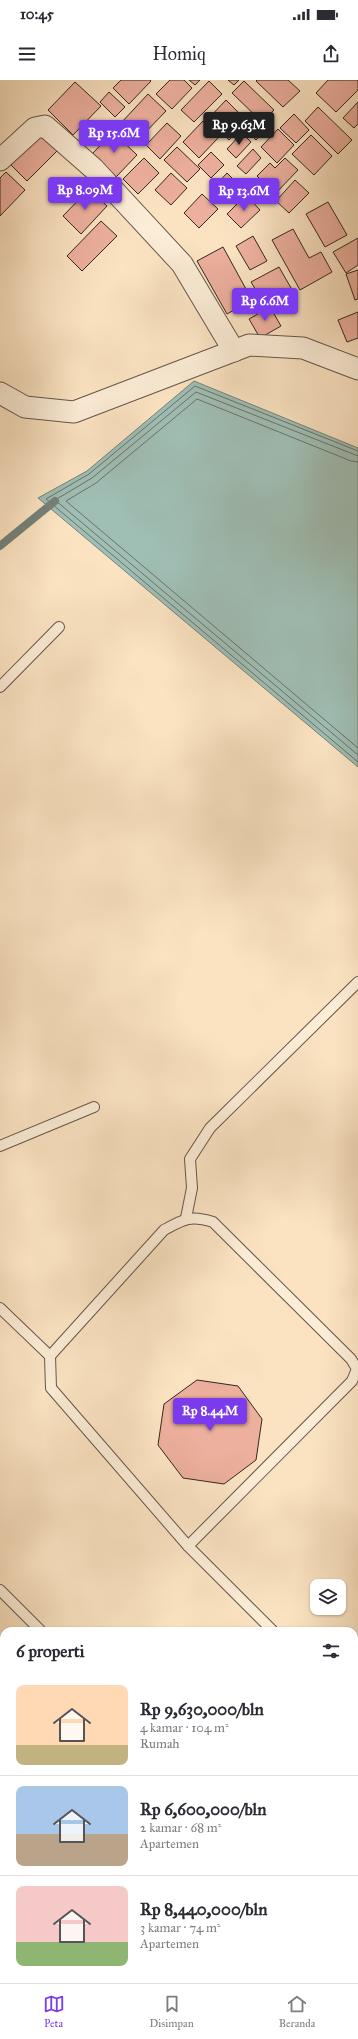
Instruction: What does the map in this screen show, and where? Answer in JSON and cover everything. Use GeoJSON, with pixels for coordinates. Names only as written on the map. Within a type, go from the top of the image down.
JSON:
{"type":"FeatureCollection","features":[{"type":"Feature","properties":{"kind":"street"},"geometry":{"type":"LineString","coordinates":[[0,160],[35,128],[45,126],[94,169],[182,264],[234,351]]}},
{"type":"Feature","properties":{"kind":"street"},"geometry":{"type":"LineString","coordinates":[[0,394],[25,407],[74,412],[248,345],[303,348],[358,369]]}},
{"type":"Feature","properties":{"kind":"lane"},"geometry":{"type":"LineString","coordinates":[[0,687],[59,627]]}},
{"type":"Feature","properties":{"kind":"lane"},"geometry":{"type":"LineString","coordinates":[[186,1218],[192,1188],[190,1159],[210,1128],[358,982]]}},
{"type":"Feature","properties":{"kind":"lane"},"geometry":{"type":"LineString","coordinates":[[0,1146],[94,1107]]}},
{"type":"Feature","properties":{"kind":"lane"},"geometry":{"type":"LineString","coordinates":[[188,1546],[352,1380],[357,1369],[351,1359],[213,1222],[200,1218],[186,1218],[164,1230],[50,1356],[51,1388],[188,1546],[269,1627]]}},
{"type":"Feature","properties":{"kind":"lane"},"geometry":{"type":"LineString","coordinates":[[0,1308],[50,1356]]}},
{"type":"Feature","properties":{"kind":"lane"},"geometry":{"type":"LineString","coordinates":[[0,1590],[37,1627]]}},
{"type":"Feature","properties":{"kind":"water"},"geometry":{"type":"Polygon","coordinates":[[[194,381],[358,448],[358,767],[38,498],[87,471],[194,381]]]}},
{"type":"Feature","properties":{"kind":"building"},"geometry":{"type":"Polygon","coordinates":[[[121,80],[151,81],[129,104],[113,88],[121,80]]]}},
{"type":"Feature","properties":{"kind":"building"},"geometry":{"type":"Polygon","coordinates":[[[170,80],[184,80],[192,88],[172,109],[156,94],[170,80]]]}},
{"type":"Feature","properties":{"kind":"building"},"geometry":{"type":"Polygon","coordinates":[[[189,80],[200,80],[195,85],[189,80]]]}},
{"type":"Feature","properties":{"kind":"building"},"geometry":{"type":"Polygon","coordinates":[[[228,80],[239,80],[234,85],[228,80]]]}},
{"type":"Feature","properties":{"kind":"building"},"geometry":{"type":"Polygon","coordinates":[[[288,80],[300,91],[283,107],[256,81],[288,80]]]}},
{"type":"Feature","properties":{"kind":"building"},"geometry":{"type":"Polygon","coordinates":[[[328,80],[358,80],[358,90],[336,112],[316,93],[328,80]]]}},
{"type":"Feature","properties":{"kind":"building"},"geometry":{"type":"Polygon","coordinates":[[[209,81],[222,94],[194,122],[181,110],[209,81]]]}},
{"type":"Feature","properties":{"kind":"building"},"geometry":{"type":"Polygon","coordinates":[[[244,81],[274,110],[262,122],[232,93],[244,81]]]}},
{"type":"Feature","properties":{"kind":"building"},"geometry":{"type":"Polygon","coordinates":[[[75,82],[101,106],[73,135],[48,110],[75,82]]]}},
{"type":"Feature","properties":{"kind":"building"},"geometry":{"type":"Polygon","coordinates":[[[109,92],[125,107],[115,117],[100,102],[109,92]]]}},
{"type":"Feature","properties":{"kind":"building"},"geometry":{"type":"Polygon","coordinates":[[[148,94],[166,111],[138,140],[121,123],[148,94]]]}},
{"type":"Feature","properties":{"kind":"building"},"geometry":{"type":"Polygon","coordinates":[[[226,100],[247,121],[229,140],[208,119],[226,100]]]}},
{"type":"Feature","properties":{"kind":"building"},"geometry":{"type":"Polygon","coordinates":[[[358,102],[358,124],[354,128],[343,118],[358,102]]]}},
{"type":"Feature","properties":{"kind":"building"},"geometry":{"type":"Polygon","coordinates":[[[318,107],[352,140],[338,154],[305,121],[318,107]]]}},
{"type":"Feature","properties":{"kind":"building"},"geometry":{"type":"Polygon","coordinates":[[[294,114],[309,130],[296,143],[280,128],[294,114]]]}},
{"type":"Feature","properties":{"kind":"building"},"geometry":{"type":"Polygon","coordinates":[[[203,121],[219,137],[199,158],[183,142],[203,121]]]}},
{"type":"Feature","properties":{"kind":"building"},"geometry":{"type":"Polygon","coordinates":[[[167,123],[181,136],[160,159],[146,145],[167,123]]]}},
{"type":"Feature","properties":{"kind":"building"},"geometry":{"type":"Polygon","coordinates":[[[256,124],[264,132],[256,140],[248,132],[256,124]]]}},
{"type":"Feature","properties":{"kind":"building"},"geometry":{"type":"Polygon","coordinates":[[[278,129],[294,145],[277,163],[261,147],[278,129]]]}},
{"type":"Feature","properties":{"kind":"building"},"geometry":{"type":"Polygon","coordinates":[[[113,132],[137,155],[116,177],[92,154],[113,132]]]}},
{"type":"Feature","properties":{"kind":"building"},"geometry":{"type":"Polygon","coordinates":[[[41,133],[58,150],[27,181],[11,165],[41,133]]]}},
{"type":"Feature","properties":{"kind":"building"},"geometry":{"type":"Polygon","coordinates":[[[242,133],[251,142],[236,158],[227,149],[242,133]]]}},
{"type":"Feature","properties":{"kind":"building"},"geometry":{"type":"Polygon","coordinates":[[[311,135],[332,156],[314,175],[292,154],[311,135]]]}},
{"type":"Feature","properties":{"kind":"building"},"geometry":{"type":"Polygon","coordinates":[[[177,147],[200,169],[187,182],[164,160],[177,147]]]}},
{"type":"Feature","properties":{"kind":"building"},"geometry":{"type":"Polygon","coordinates":[[[253,149],[261,158],[246,174],[237,166],[253,149]]]}},
{"type":"Feature","properties":{"kind":"building"},"geometry":{"type":"Polygon","coordinates":[[[211,152],[224,165],[211,178],[198,165],[211,152]]]}},
{"type":"Feature","properties":{"kind":"building"},"geometry":{"type":"Polygon","coordinates":[[[144,158],[159,173],[138,194],[123,179],[144,158]]]}},
{"type":"Feature","properties":{"kind":"building"},"geometry":{"type":"Polygon","coordinates":[[[285,158],[298,170],[275,194],[257,176],[270,163],[275,168],[285,158]]]}},
{"type":"Feature","properties":{"kind":"building"},"geometry":{"type":"Polygon","coordinates":[[[6,172],[25,190],[0,216],[0,178],[6,172]]]}},
{"type":"Feature","properties":{"kind":"building"},"geometry":{"type":"Polygon","coordinates":[[[171,173],[187,188],[171,205],[155,190],[171,173]]]}},
{"type":"Feature","properties":{"kind":"building"},"geometry":{"type":"Polygon","coordinates":[[[227,173],[245,191],[232,204],[214,187],[227,173]]]}},
{"type":"Feature","properties":{"kind":"building"},"geometry":{"type":"Polygon","coordinates":[[[295,180],[309,193],[289,213],[276,201],[295,180]]]}},
{"type":"Feature","properties":{"kind":"building"},"geometry":{"type":"Polygon","coordinates":[[[89,189],[107,206],[81,234],[63,216],[89,189]]]}},
{"type":"Feature","properties":{"kind":"building"},"geometry":{"type":"Polygon","coordinates":[[[202,194],[218,209],[199,228],[184,213],[202,194]]]}},
{"type":"Feature","properties":{"kind":"building"},"geometry":{"type":"Polygon","coordinates":[[[246,195],[260,210],[241,228],[227,214],[246,195]]]}},
{"type":"Feature","properties":{"kind":"building"},"geometry":{"type":"Polygon","coordinates":[[[328,202],[347,235],[325,247],[306,214],[328,202]]]}},
{"type":"Feature","properties":{"kind":"building"},"geometry":{"type":"Polygon","coordinates":[[[101,221],[117,236],[82,271],[67,256],[101,221]]]}},
{"type":"Feature","properties":{"kind":"building"},"geometry":{"type":"Polygon","coordinates":[[[293,229],[309,258],[321,252],[332,272],[300,290],[272,240],[293,229]]]}},
{"type":"Feature","properties":{"kind":"building"},"geometry":{"type":"Polygon","coordinates":[[[253,236],[267,261],[250,270],[236,246],[253,236]]]}},
{"type":"Feature","properties":{"kind":"building"},"geometry":{"type":"Polygon","coordinates":[[[358,238],[358,265],[346,273],[333,252],[358,238]]]}},
{"type":"Feature","properties":{"kind":"building"},"geometry":{"type":"Polygon","coordinates":[[[223,247],[252,300],[227,314],[197,261],[223,247]]]}},
{"type":"Feature","properties":{"kind":"building"},"geometry":{"type":"Polygon","coordinates":[[[279,267],[291,288],[264,304],[251,282],[279,267]]]}},
{"type":"Feature","properties":{"kind":"building"},"geometry":{"type":"Polygon","coordinates":[[[358,270],[358,299],[355,300],[346,274],[358,270]]]}},
{"type":"Feature","properties":{"kind":"building"},"geometry":{"type":"Polygon","coordinates":[[[270,307],[281,326],[260,338],[249,319],[270,307]]]}},
{"type":"Feature","properties":{"kind":"building"},"geometry":{"type":"Polygon","coordinates":[[[358,312],[358,338],[347,342],[338,320],[358,312]]]}},
{"type":"Feature","properties":{"kind":"building"},"geometry":{"type":"Polygon","coordinates":[[[197,1380],[238,1386],[262,1419],[256,1460],[224,1484],[183,1478],[158,1445],[164,1404],[197,1380]]]}},
{"type":"Feature","properties":{"kind":"waterway"},"geometry":{"type":"LineString","coordinates":[[0,546],[55,501]]}}]}
